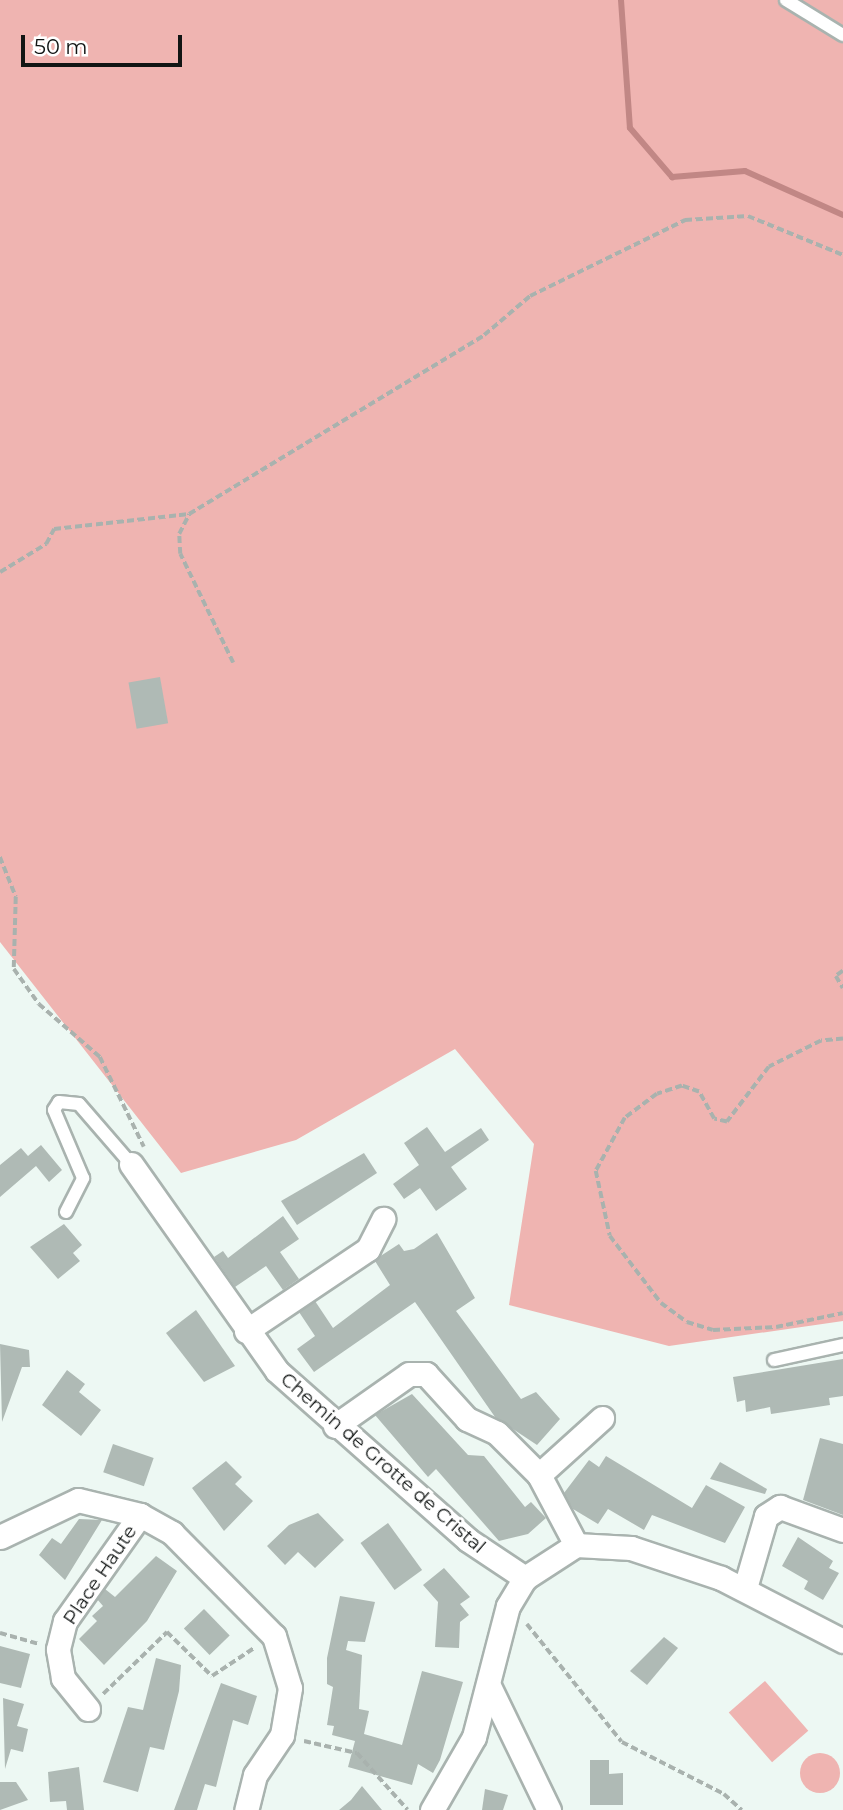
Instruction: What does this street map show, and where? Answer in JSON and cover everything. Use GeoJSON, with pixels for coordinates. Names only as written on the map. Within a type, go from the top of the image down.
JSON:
{"type":"FeatureCollection","features":[{"type":"Feature","properties":{"kind":"street","name":"Chemin de Grotte de Cristal"},"geometry":{"type":"LineString","coordinates":[[139,1162],[247,1331],[277,1371],[335,1426],[468,1540],[525,1578]]}},
{"type":"Feature","properties":{"kind":"street"},"geometry":{"type":"LineString","coordinates":[[247,1331],[368,1249],[383,1219]]}},
{"type":"Feature","properties":{"kind":"street"},"geometry":{"type":"LineString","coordinates":[[335,1426],[409,1374],[426,1374],[467,1419],[497,1433],[539,1475],[576,1545]]}},
{"type":"Feature","properties":{"kind":"street"},"geometry":{"type":"LineString","coordinates":[[539,1475],[602,1418]]}},
{"type":"Feature","properties":{"kind":"street"},"geometry":{"type":"LineString","coordinates":[[0,1537],[78,1500],[140,1516],[172,1533],[274,1636],[290,1688],[282,1735],[255,1775],[246,1810]]}},
{"type":"Feature","properties":{"kind":"street"},"geometry":{"type":"LineString","coordinates":[[745,1588],[766,1516],[780,1507],[843,1530]]}},
{"type":"Feature","properties":{"kind":"street","name":"Place Haute"},"geometry":{"type":"LineString","coordinates":[[88,1709],[63,1678],[58,1649],[65,1620],[140,1516]]}},
{"type":"Feature","properties":{"kind":"street"},"geometry":{"type":"LineString","coordinates":[[432,1810],[474,1737],[508,1606],[525,1578],[576,1545],[631,1548],[745,1588],[843,1641]]}},
{"type":"Feature","properties":{"kind":"street"},"geometry":{"type":"LineString","coordinates":[[489,1686],[549,1810]]}},
{"type":"Feature","properties":{"kind":"lane"},"geometry":{"type":"LineString","coordinates":[[786,0],[843,34]]}},
{"type":"Feature","properties":{"kind":"lane"},"geometry":{"type":"LineString","coordinates":[[66,1212],[83,1178],[54,1110],[59,1102],[79,1104],[139,1162]]}},
{"type":"Feature","properties":{"kind":"lane"},"geometry":{"type":"LineString","coordinates":[[774,1360],[843,1345]]}},
{"type":"Feature","properties":{"kind":"path"},"geometry":{"type":"LineString","coordinates":[[0,572],[46,544],[54,529],[189,514],[484,335],[530,296],[685,220],[748,216],[843,255]]}},
{"type":"Feature","properties":{"kind":"path"},"geometry":{"type":"LineString","coordinates":[[189,514],[180,554],[233,663]]}},
{"type":"Feature","properties":{"kind":"path"},"geometry":{"type":"LineString","coordinates":[[0,857],[16,897],[14,969],[39,1004],[100,1057],[138,1125],[139,1162]]}},
{"type":"Feature","properties":{"kind":"path"},"geometry":{"type":"LineString","coordinates":[[843,971],[836,976],[843,988]]}},
{"type":"Feature","properties":{"kind":"path"},"geometry":{"type":"LineString","coordinates":[[843,1039],[821,1041],[769,1067],[727,1122],[714,1119],[699,1092],[682,1086],[657,1094],[625,1118],[596,1171],[610,1236],[661,1303],[687,1322],[713,1330],[776,1327],[843,1313]]}},
{"type":"Feature","properties":{"kind":"path"},"geometry":{"type":"LineString","coordinates":[[508,1606],[622,1742],[724,1794],[742,1810]]}},
{"type":"Feature","properties":{"kind":"path"},"geometry":{"type":"LineString","coordinates":[[88,1709],[167,1632],[212,1676],[274,1636]]}},
{"type":"Feature","properties":{"kind":"path"},"geometry":{"type":"LineString","coordinates":[[0,1633],[58,1649]]}},
{"type":"Feature","properties":{"kind":"path"},"geometry":{"type":"LineString","coordinates":[[282,1735],[357,1754],[408,1810]]}},
{"type":"Feature","properties":{"kind":"shaded area"},"geometry":{"type":"Polygon","coordinates":[[[0,0],[843,0],[843,1321],[669,1346],[509,1305],[534,1144],[455,1049],[296,1140],[181,1173],[0,942],[0,0]]]}},
{"type":"Feature","properties":{"kind":"shaded area"},"geometry":{"type":"Polygon","coordinates":[[[765,1681],[808,1731],[772,1762],[729,1712],[765,1681]]]}},
{"type":"Feature","properties":{"kind":"shaded area"},"geometry":{"type":"Polygon","coordinates":[[[820,1753],[828,1754],[834,1759],[839,1765],[839,1781],[834,1787],[828,1792],[820,1793],[812,1792],[806,1787],[801,1781],[800,1773],[801,1765],[806,1759],[812,1754],[820,1753]]]}},
{"type":"Feature","properties":{"kind":"building"},"geometry":{"type":"Polygon","coordinates":[[[160,677],[168,723],[137,729],[128,683],[160,677]]]}},
{"type":"Feature","properties":{"kind":"building"},"geometry":{"type":"Polygon","coordinates":[[[427,1127],[445,1152],[481,1128],[489,1140],[451,1167],[467,1189],[436,1211],[420,1188],[404,1199],[393,1184],[419,1165],[404,1143],[427,1127]]]}},
{"type":"Feature","properties":{"kind":"building"},"geometry":{"type":"Polygon","coordinates":[[[41,1145],[62,1170],[49,1182],[36,1166],[0,1197],[0,1165],[21,1148],[28,1156],[41,1145]]]}},
{"type":"Feature","properties":{"kind":"building"},"geometry":{"type":"Polygon","coordinates":[[[364,1153],[377,1173],[297,1225],[281,1201],[364,1153]]]}},
{"type":"Feature","properties":{"kind":"building"},"geometry":{"type":"Polygon","coordinates":[[[283,1216],[299,1239],[280,1252],[299,1279],[283,1290],[266,1266],[235,1287],[214,1257],[223,1251],[228,1258],[283,1216]]]}},
{"type":"Feature","properties":{"kind":"building"},"geometry":{"type":"Polygon","coordinates":[[[64,1224],[82,1245],[73,1253],[80,1261],[58,1279],[30,1247],[64,1224]]]}},
{"type":"Feature","properties":{"kind":"building"},"geometry":{"type":"Polygon","coordinates":[[[437,1233],[475,1298],[456,1311],[521,1399],[536,1392],[560,1419],[537,1445],[495,1417],[415,1302],[314,1372],[297,1349],[315,1336],[299,1312],[315,1301],[333,1328],[390,1285],[375,1261],[379,1257],[399,1244],[404,1251],[414,1249],[437,1233]]]}},
{"type":"Feature","properties":{"kind":"building"},"geometry":{"type":"Polygon","coordinates":[[[196,1310],[235,1366],[204,1382],[166,1333],[196,1310]]]}},
{"type":"Feature","properties":{"kind":"building"},"geometry":{"type":"Polygon","coordinates":[[[0,1344],[29,1350],[30,1367],[22,1367],[2,1422],[0,1344]]]}},
{"type":"Feature","properties":{"kind":"building"},"geometry":{"type":"Polygon","coordinates":[[[843,1359],[843,1396],[829,1398],[830,1405],[771,1414],[770,1407],[746,1412],[745,1400],[737,1402],[733,1377],[843,1359]]]}},
{"type":"Feature","properties":{"kind":"building"},"geometry":{"type":"Polygon","coordinates":[[[67,1370],[85,1384],[79,1392],[101,1410],[81,1436],[42,1405],[67,1370]]]}},
{"type":"Feature","properties":{"kind":"building"},"geometry":{"type":"Polygon","coordinates":[[[412,1394],[468,1455],[484,1456],[525,1507],[531,1502],[546,1518],[528,1534],[499,1541],[436,1469],[428,1477],[375,1415],[412,1394]]]}},
{"type":"Feature","properties":{"kind":"building"},"geometry":{"type":"Polygon","coordinates":[[[820,1438],[843,1444],[843,1515],[803,1500],[820,1438]]]}},
{"type":"Feature","properties":{"kind":"building"},"geometry":{"type":"Polygon","coordinates":[[[113,1444],[154,1458],[144,1486],[103,1472],[113,1444]]]}},
{"type":"Feature","properties":{"kind":"building"},"geometry":{"type":"Polygon","coordinates":[[[606,1456],[692,1508],[706,1485],[745,1507],[725,1543],[652,1515],[644,1530],[608,1509],[598,1524],[573,1509],[564,1493],[589,1460],[599,1467],[606,1456]]]}},
{"type":"Feature","properties":{"kind":"building"},"geometry":{"type":"Polygon","coordinates":[[[226,1461],[242,1477],[235,1484],[253,1501],[224,1531],[192,1488],[226,1461]]]}},
{"type":"Feature","properties":{"kind":"building"},"geometry":{"type":"Polygon","coordinates":[[[720,1462],[767,1489],[765,1494],[710,1479],[720,1462]]]}},
{"type":"Feature","properties":{"kind":"building"},"geometry":{"type":"Polygon","coordinates":[[[318,1513],[344,1540],[315,1568],[298,1552],[285,1565],[267,1546],[289,1525],[318,1513]]]}},
{"type":"Feature","properties":{"kind":"building"},"geometry":{"type":"Polygon","coordinates":[[[79,1519],[102,1520],[65,1580],[39,1555],[52,1538],[61,1544],[79,1519]]]}},
{"type":"Feature","properties":{"kind":"building"},"geometry":{"type":"Polygon","coordinates":[[[388,1523],[422,1570],[395,1590],[360,1543],[388,1523]]]}},
{"type":"Feature","properties":{"kind":"building"},"geometry":{"type":"Polygon","coordinates":[[[798,1537],[833,1561],[829,1568],[839,1573],[823,1600],[804,1589],[808,1581],[782,1566],[798,1537]]]}},
{"type":"Feature","properties":{"kind":"building"},"geometry":{"type":"Polygon","coordinates":[[[156,1556],[177,1571],[147,1621],[104,1665],[79,1639],[97,1621],[92,1616],[103,1606],[97,1599],[105,1589],[115,1597],[156,1556]]]}},
{"type":"Feature","properties":{"kind":"building"},"geometry":{"type":"Polygon","coordinates":[[[444,1568],[470,1597],[460,1604],[469,1615],[460,1622],[459,1648],[435,1647],[438,1602],[423,1585],[444,1568]]]}},
{"type":"Feature","properties":{"kind":"building"},"geometry":{"type":"Polygon","coordinates":[[[340,1596],[375,1602],[365,1642],[348,1641],[346,1650],[362,1655],[359,1709],[369,1711],[364,1734],[402,1745],[422,1671],[463,1682],[440,1760],[433,1773],[418,1764],[412,1785],[348,1767],[355,1741],[332,1735],[334,1726],[327,1725],[333,1687],[327,1684],[327,1658],[340,1596]]]}},
{"type":"Feature","properties":{"kind":"building"},"geometry":{"type":"Polygon","coordinates":[[[204,1609],[230,1636],[210,1655],[184,1628],[204,1609]]]}},
{"type":"Feature","properties":{"kind":"building"},"geometry":{"type":"Polygon","coordinates":[[[664,1637],[678,1648],[647,1685],[630,1671],[664,1637]]]}},
{"type":"Feature","properties":{"kind":"building"},"geometry":{"type":"Polygon","coordinates":[[[0,1646],[30,1654],[21,1688],[0,1683],[0,1646]]]}},
{"type":"Feature","properties":{"kind":"building"},"geometry":{"type":"Polygon","coordinates":[[[156,1658],[181,1665],[179,1691],[164,1750],[150,1747],[138,1792],[103,1782],[128,1707],[143,1710],[156,1658]]]}},
{"type":"Feature","properties":{"kind":"building"},"geometry":{"type":"Polygon","coordinates":[[[221,1683],[257,1696],[248,1725],[233,1720],[216,1787],[205,1784],[197,1810],[174,1810],[221,1683]]]}},
{"type":"Feature","properties":{"kind":"building"},"geometry":{"type":"Polygon","coordinates":[[[3,1698],[24,1704],[17,1726],[28,1729],[23,1752],[11,1749],[5,1769],[3,1698]]]}},
{"type":"Feature","properties":{"kind":"building"},"geometry":{"type":"Polygon","coordinates":[[[590,1760],[609,1760],[609,1774],[623,1773],[623,1805],[590,1805],[590,1760]]]}},
{"type":"Feature","properties":{"kind":"building"},"geometry":{"type":"Polygon","coordinates":[[[79,1767],[84,1810],[67,1810],[66,1801],[50,1802],[48,1772],[79,1767]]]}},
{"type":"Feature","properties":{"kind":"building"},"geometry":{"type":"Polygon","coordinates":[[[0,1782],[16,1782],[28,1800],[0,1810],[0,1782]]]}},
{"type":"Feature","properties":{"kind":"building"},"geometry":{"type":"Polygon","coordinates":[[[362,1786],[382,1810],[339,1810],[351,1800],[362,1786]]]}},
{"type":"Feature","properties":{"kind":"building"},"geometry":{"type":"Polygon","coordinates":[[[485,1789],[508,1795],[503,1810],[482,1810],[485,1789]]]}},
{"type":"Feature","properties":{"kind":"waterway"},"geometry":{"type":"LineString","coordinates":[[621,0],[630,128],[672,177],[745,171],[843,215]]}}]}
